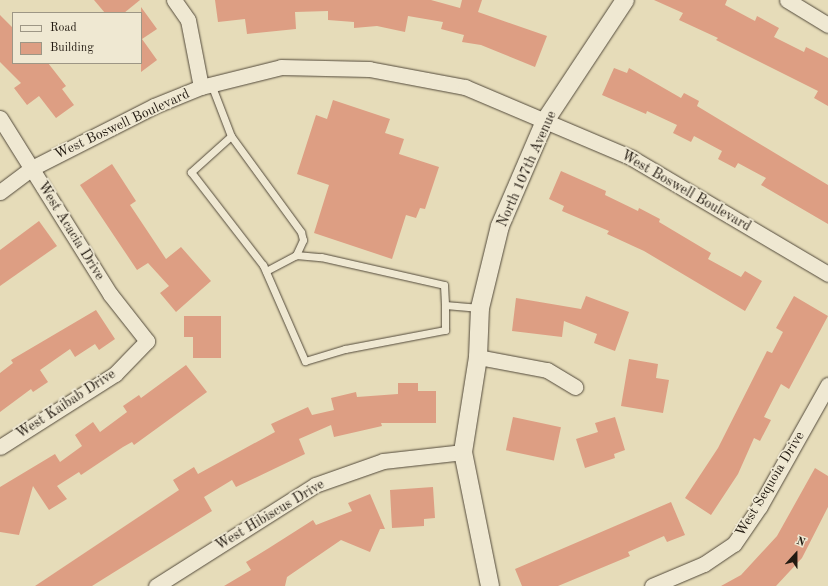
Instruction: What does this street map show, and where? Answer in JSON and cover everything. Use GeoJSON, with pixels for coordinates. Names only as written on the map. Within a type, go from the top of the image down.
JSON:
{"type":"FeatureCollection","features":[{"type":"Feature","properties":{"kind":"street"},"geometry":{"type":"LineString","coordinates":[[174,0],[188,20],[206,86]]}},
{"type":"Feature","properties":{"kind":"street","name":"North 107th Avenue"},"geometry":{"type":"LineString","coordinates":[[490,586],[463,452],[478,357],[480,308],[500,226],[545,121],[626,0]]}},
{"type":"Feature","properties":{"kind":"street"},"geometry":{"type":"LineString","coordinates":[[787,0],[828,25]]}},
{"type":"Feature","properties":{"kind":"street","name":"West Boswell Boulevard"},"geometry":{"type":"LineString","coordinates":[[0,192],[32,168],[154,106],[206,86],[281,67],[369,69],[465,87],[632,158],[828,274]]}},
{"type":"Feature","properties":{"kind":"street","name":"West Acacia Drive"},"geometry":{"type":"LineString","coordinates":[[0,118],[110,294],[147,341]]}},
{"type":"Feature","properties":{"kind":"street","name":"West Kaibab Drive"},"geometry":{"type":"LineString","coordinates":[[0,447],[115,374],[147,341]]}},
{"type":"Feature","properties":{"kind":"street"},"geometry":{"type":"LineString","coordinates":[[478,357],[547,370],[575,387]]}},
{"type":"Feature","properties":{"kind":"street","name":"West Sequoia Drive"},"geometry":{"type":"LineString","coordinates":[[652,586],[704,564],[734,544],[760,506],[828,385]]}},
{"type":"Feature","properties":{"kind":"street","name":"West Hibiscus Drive"},"geometry":{"type":"LineString","coordinates":[[156,586],[315,485],[383,461],[463,452]]}},
{"type":"Feature","properties":{"kind":"lane"},"geometry":{"type":"LineString","coordinates":[[206,86],[232,136],[301,232],[303,240],[296,255],[266,271]]}},
{"type":"Feature","properties":{"kind":"lane"},"geometry":{"type":"LineString","coordinates":[[232,136],[191,172],[266,271],[305,361],[345,349],[445,330],[444,285],[296,255]]}},
{"type":"Feature","properties":{"kind":"lane"},"geometry":{"type":"LineString","coordinates":[[445,306],[480,308]]}},
{"type":"Feature","properties":{"kind":"building"},"geometry":{"type":"Polygon","coordinates":[[[94,0],[140,0],[125,12],[104,12],[94,0]]]}},
{"type":"Feature","properties":{"kind":"building"},"geometry":{"type":"Polygon","coordinates":[[[215,0],[431,0],[460,8],[462,0],[482,0],[478,12],[547,36],[535,67],[481,45],[462,42],[464,35],[441,29],[443,22],[408,16],[405,32],[377,26],[354,28],[354,22],[328,20],[328,11],[295,12],[296,29],[247,34],[245,19],[218,22],[215,0]]]}},
{"type":"Feature","properties":{"kind":"building"},"geometry":{"type":"Polygon","coordinates":[[[654,0],[727,0],[725,5],[755,21],[757,16],[779,28],[774,37],[804,52],[806,47],[828,58],[828,106],[814,98],[818,91],[716,40],[718,38],[679,20],[683,13],[654,0]]]}},
{"type":"Feature","properties":{"kind":"building"},"geometry":{"type":"Polygon","coordinates":[[[141,7],[157,29],[142,39],[142,12],[141,7]]]}},
{"type":"Feature","properties":{"kind":"building"},"geometry":{"type":"Polygon","coordinates":[[[0,15],[12,27],[12,64],[49,64],[66,86],[62,89],[74,105],[56,118],[39,96],[27,105],[14,88],[21,83],[0,62],[0,15]]]}},
{"type":"Feature","properties":{"kind":"building"},"geometry":{"type":"Polygon","coordinates":[[[142,39],[157,60],[141,72],[142,64],[142,39]]]}},
{"type":"Feature","properties":{"kind":"building"},"geometry":{"type":"Polygon","coordinates":[[[614,68],[627,73],[629,68],[681,98],[684,93],[699,101],[697,106],[828,185],[828,224],[761,185],[766,178],[738,163],[735,168],[718,159],[722,151],[694,136],[691,142],[673,133],[677,125],[647,111],[646,114],[602,95],[614,68]]]}},
{"type":"Feature","properties":{"kind":"building"},"geometry":{"type":"Polygon","coordinates":[[[333,100],[390,119],[385,133],[404,139],[399,154],[439,167],[425,209],[420,208],[416,218],[406,215],[392,259],[314,233],[329,185],[297,174],[316,115],[327,119],[333,100]]]}},
{"type":"Feature","properties":{"kind":"building"},"geometry":{"type":"Polygon","coordinates":[[[112,164],[136,201],[130,205],[166,259],[181,247],[211,281],[176,312],[160,293],[169,286],[148,263],[137,270],[80,185],[112,164]]]}},
{"type":"Feature","properties":{"kind":"building"},"geometry":{"type":"Polygon","coordinates":[[[561,171],[606,191],[605,195],[638,211],[639,208],[660,219],[659,222],[711,253],[708,259],[741,277],[745,271],[762,281],[745,311],[644,251],[607,234],[609,231],[562,211],[564,206],[549,199],[561,171]]]}},
{"type":"Feature","properties":{"kind":"building"},"geometry":{"type":"Polygon","coordinates":[[[39,221],[57,246],[0,286],[0,250],[39,221]]]}},
{"type":"Feature","properties":{"kind":"building"},"geometry":{"type":"Polygon","coordinates":[[[586,296],[629,312],[615,351],[594,343],[597,334],[564,321],[562,337],[512,331],[516,298],[581,309],[586,296]]]}},
{"type":"Feature","properties":{"kind":"building"},"geometry":{"type":"Polygon","coordinates":[[[794,296],[828,316],[789,389],[781,384],[764,417],[771,420],[760,441],[754,438],[738,474],[711,515],[685,498],[718,448],[767,351],[772,353],[783,332],[776,328],[794,296]]]}},
{"type":"Feature","properties":{"kind":"building"},"geometry":{"type":"Polygon","coordinates":[[[96,310],[115,339],[99,350],[95,344],[75,357],[70,349],[40,370],[48,382],[33,392],[31,389],[0,412],[0,373],[13,363],[11,360],[96,310]]]}},
{"type":"Feature","properties":{"kind":"building"},"geometry":{"type":"Polygon","coordinates":[[[184,316],[221,316],[221,358],[193,358],[193,337],[184,337],[184,316]]]}},
{"type":"Feature","properties":{"kind":"building"},"geometry":{"type":"Polygon","coordinates":[[[629,359],[658,364],[656,378],[669,380],[663,413],[621,406],[629,359]]]}},
{"type":"Feature","properties":{"kind":"building"},"geometry":{"type":"Polygon","coordinates":[[[186,365],[207,392],[134,445],[132,442],[81,475],[79,472],[57,486],[67,499],[49,510],[33,486],[19,535],[0,532],[0,487],[55,454],[60,462],[82,446],[75,435],[93,422],[100,432],[127,412],[123,406],[139,395],[141,398],[186,365]]]}},
{"type":"Feature","properties":{"kind":"building"},"geometry":{"type":"Polygon","coordinates":[[[398,383],[418,383],[418,391],[436,391],[436,423],[381,423],[382,426],[334,437],[331,425],[299,439],[305,454],[236,487],[232,480],[204,497],[212,511],[92,586],[35,586],[179,490],[173,480],[194,467],[198,474],[275,432],[271,424],[308,407],[312,415],[334,410],[331,398],[356,392],[357,397],[398,394],[398,383]]]}},
{"type":"Feature","properties":{"kind":"building"},"geometry":{"type":"Polygon","coordinates":[[[513,417],[561,427],[554,460],[506,450],[513,417]]]}},
{"type":"Feature","properties":{"kind":"building"},"geometry":{"type":"Polygon","coordinates":[[[615,417],[625,450],[614,454],[615,458],[585,468],[576,439],[598,432],[595,423],[615,417]]]}},
{"type":"Feature","properties":{"kind":"building"},"geometry":{"type":"Polygon","coordinates":[[[815,468],[828,476],[828,507],[802,558],[776,586],[721,586],[741,575],[777,536],[815,468]]]}},
{"type":"Feature","properties":{"kind":"building"},"geometry":{"type":"Polygon","coordinates":[[[433,487],[435,518],[424,519],[424,526],[392,528],[390,490],[433,487]]]}},
{"type":"Feature","properties":{"kind":"building"},"geometry":{"type":"Polygon","coordinates":[[[370,494],[385,529],[380,529],[370,552],[341,540],[287,577],[285,586],[224,586],[251,570],[246,562],[313,520],[316,525],[352,511],[348,503],[370,494]]]}},
{"type":"Feature","properties":{"kind":"building"},"geometry":{"type":"Polygon","coordinates":[[[671,502],[685,535],[667,542],[664,536],[628,552],[630,556],[558,586],[522,586],[515,569],[671,502]]]}}]}
